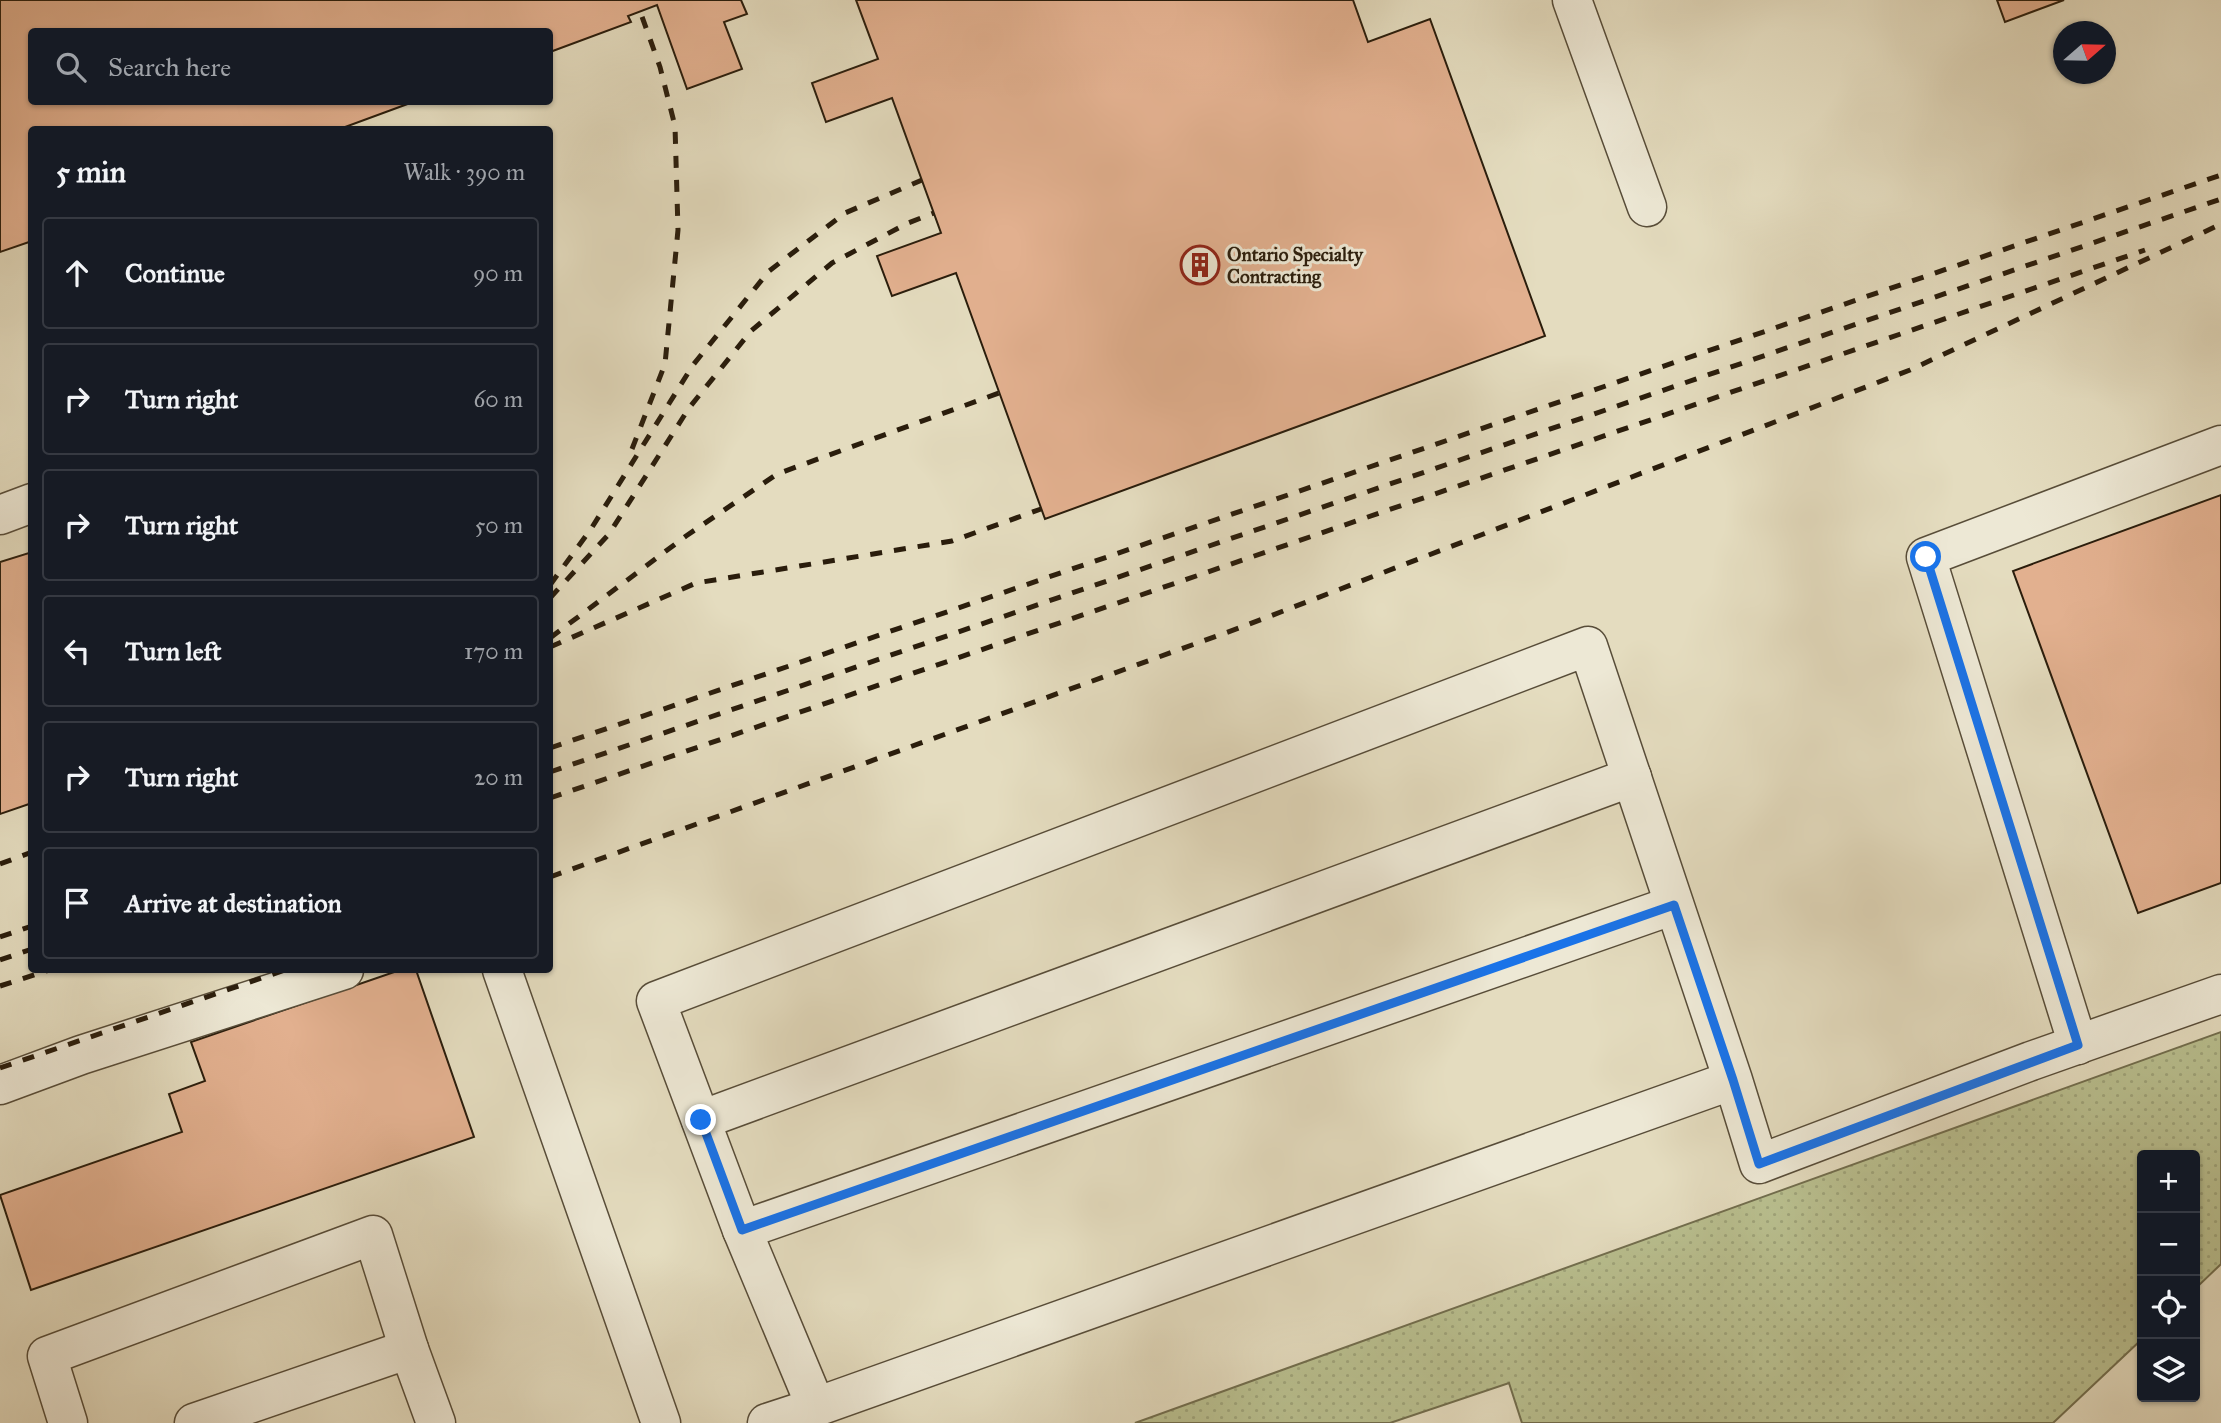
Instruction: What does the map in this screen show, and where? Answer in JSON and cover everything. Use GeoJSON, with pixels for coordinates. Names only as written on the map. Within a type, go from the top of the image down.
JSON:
{"type":"FeatureCollection","features":[{"type":"Feature","properties":{"kind":"lane"},"geometry":{"type":"LineString","coordinates":[[1572,0],[1647,207]]}},
{"type":"Feature","properties":{"kind":"lane"},"geometry":{"type":"LineString","coordinates":[[2078,1045],[1926,557],[2221,445]]}},
{"type":"Feature","properties":{"kind":"lane"},"geometry":{"type":"LineString","coordinates":[[0,515],[28,504]]}},
{"type":"Feature","properties":{"kind":"lane"},"geometry":{"type":"LineString","coordinates":[[816,1407],[742,1230],[656,1001],[1588,646],[1759,1164],[2221,994]]}},
{"type":"Feature","properties":{"kind":"lane"},"geometry":{"type":"LineString","coordinates":[[701,1120],[1632,777]]}},
{"type":"Feature","properties":{"kind":"lane"},"geometry":{"type":"LineString","coordinates":[[742,1230],[1674,905]]}},
{"type":"Feature","properties":{"kind":"lane"},"geometry":{"type":"LineString","coordinates":[[0,1085],[81,1055],[335,973]]}},
{"type":"Feature","properties":{"kind":"lane"},"geometry":{"type":"LineString","coordinates":[[503,973],[661,1423]]}},
{"type":"Feature","properties":{"kind":"lane"},"geometry":{"type":"LineString","coordinates":[[767,1423],[1733,1080]]}},
{"type":"Feature","properties":{"kind":"lane"},"geometry":{"type":"LineString","coordinates":[[68,1423],[47,1356],[373,1235],[436,1423]]}},
{"type":"Feature","properties":{"kind":"lane"},"geometry":{"type":"LineString","coordinates":[[194,1423],[409,1349]]}},
{"type":"Feature","properties":{"kind":"green space"},"geometry":{"type":"Polygon","coordinates":[[[2221,1032],[2221,1264],[2200,1284],[2200,1150],[2137,1150],[2137,1344],[2053,1423],[1522,1423],[1509,1383],[1390,1423],[1135,1423],[2221,1032]]]}},
{"type":"Feature","properties":{"kind":"building"},"geometry":{"type":"Polygon","coordinates":[[[0,0],[741,0],[747,14],[724,22],[742,69],[687,89],[657,5],[628,16],[631,22],[553,51],[553,28],[28,28],[28,105],[405,105],[348,126],[28,126],[28,242],[0,252],[0,0]]]}},
{"type":"Feature","properties":{"kind":"building","name":"Ontario Specialty Contracting"},"geometry":{"type":"Polygon","coordinates":[[[856,0],[1353,0],[1368,42],[1430,19],[1545,336],[1045,519],[956,273],[892,296],[877,256],[941,233],[892,98],[826,122],[812,83],[878,59],[856,0]]]}},
{"type":"Feature","properties":{"kind":"building"},"geometry":{"type":"Polygon","coordinates":[[[1997,0],[2064,0],[2005,22],[1997,0]]]}},
{"type":"Feature","properties":{"kind":"building"},"geometry":{"type":"Polygon","coordinates":[[[2221,495],[2221,883],[2138,913],[2013,571],[2221,495]]]}},
{"type":"Feature","properties":{"kind":"building"},"geometry":{"type":"Polygon","coordinates":[[[28,553],[28,804],[0,814],[0,562],[28,553]]]}},
{"type":"Feature","properties":{"kind":"building"},"geometry":{"type":"Polygon","coordinates":[[[391,973],[417,973],[474,1137],[31,1290],[0,1195],[182,1132],[169,1094],[205,1081],[191,1042],[391,973]]]}},
{"type":"Feature","properties":{"kind":"railway"},"geometry":{"type":"LineString","coordinates":[[632,449],[665,364],[678,230],[675,126],[660,67],[640,11]]}},
{"type":"Feature","properties":{"kind":"railway"},"geometry":{"type":"LineString","coordinates":[[553,747],[2221,175]]}},
{"type":"Feature","properties":{"kind":"railway"},"geometry":{"type":"LineString","coordinates":[[553,581],[591,529],[693,365],[769,271],[845,213],[922,180]]}},
{"type":"Feature","properties":{"kind":"railway"},"geometry":{"type":"LineString","coordinates":[[553,771],[2221,199]]}},
{"type":"Feature","properties":{"kind":"railway"},"geometry":{"type":"LineString","coordinates":[[553,595],[609,534],[689,408],[751,331],[832,263],[908,223],[934,213]]}},
{"type":"Feature","properties":{"kind":"railway"},"geometry":{"type":"LineString","coordinates":[[553,876],[1239,628],[1910,370],[2219,225]]}},
{"type":"Feature","properties":{"kind":"railway"},"geometry":{"type":"LineString","coordinates":[[553,797],[2145,250]]}},
{"type":"Feature","properties":{"kind":"railway"},"geometry":{"type":"LineString","coordinates":[[553,636],[686,536],[777,474],[999,393]]}},
{"type":"Feature","properties":{"kind":"railway"},"geometry":{"type":"LineString","coordinates":[[553,646],[696,583],[952,541],[1041,509]]}},
{"type":"Feature","properties":{"kind":"railway"},"geometry":{"type":"LineString","coordinates":[[0,864],[28,854]]}},
{"type":"Feature","properties":{"kind":"railway"},"geometry":{"type":"LineString","coordinates":[[0,937],[28,927]]}},
{"type":"Feature","properties":{"kind":"railway"},"geometry":{"type":"LineString","coordinates":[[0,960],[28,950]]}},
{"type":"Feature","properties":{"kind":"railway"},"geometry":{"type":"LineString","coordinates":[[0,986],[40,973]]}},
{"type":"Feature","properties":{"kind":"railway"},"geometry":{"type":"LineString","coordinates":[[0,1068],[276,973]]}},
{"type":"Feature","properties":{"kind":"place","name":"Ontario Specialty Contracting"},"geometry":{"type":"Point","coordinates":[1200,265]}},
{"type":"Feature","properties":{"kind":"route"},"geometry":{"type":"LineString","coordinates":[[701,1120],[742,1230],[1674,905],[1759,1164],[2078,1045],[1926,557]]}}]}
